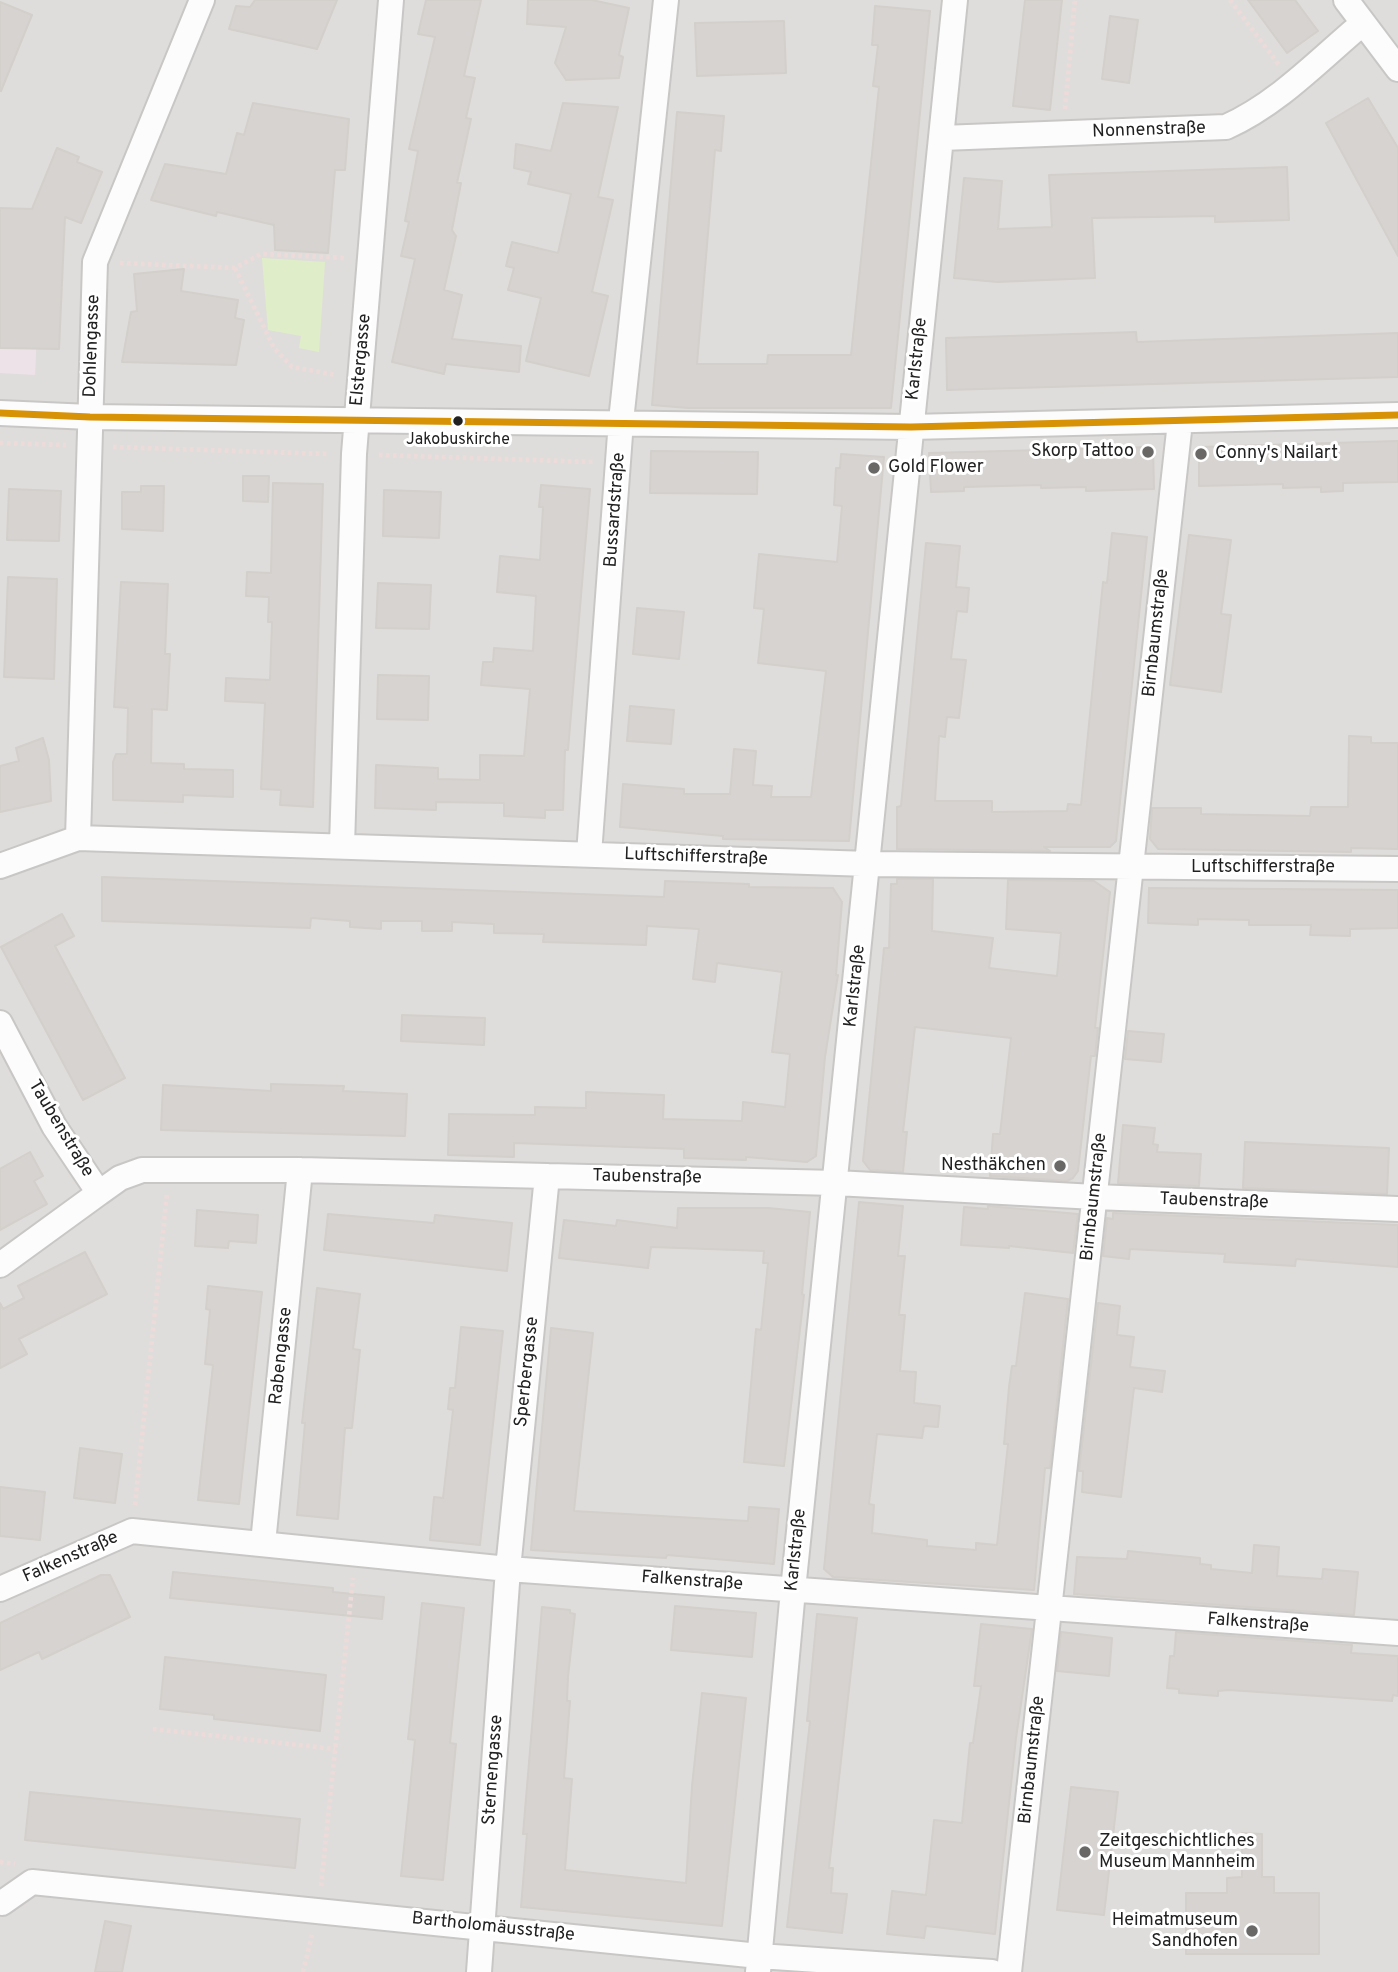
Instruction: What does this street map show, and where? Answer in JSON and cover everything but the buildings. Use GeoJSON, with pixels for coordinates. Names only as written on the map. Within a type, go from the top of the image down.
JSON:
{"type":"FeatureCollection","features":[{"type":"Feature","properties":{"kind":"street","name":"Dohlengasse"},"geometry":{"type":"LineString","coordinates":[[78,838],[95,262],[202,0]]}},
{"type":"Feature","properties":{"kind":"street","name":"Elstergasse"},"geometry":{"type":"LineString","coordinates":[[342,846],[357,420],[391,0]]}},
{"type":"Feature","properties":{"kind":"street","name":"Bussardstraße"},"geometry":{"type":"LineString","coordinates":[[589,854],[621,421],[666,0]]}},
{"type":"Feature","properties":{"kind":"street","name":"Karlstraße"},"geometry":{"type":"LineString","coordinates":[[759,1964],[793,1590],[955,0]]}},
{"type":"Feature","properties":{"kind":"street"},"geometry":{"type":"LineString","coordinates":[[1346,0],[1398,69]]}},
{"type":"Feature","properties":{"kind":"street","name":"Nonnenstraße"},"geometry":{"type":"LineString","coordinates":[[942,138],[1226,127],[1247,118],[1363,23]]}},
{"type":"Feature","properties":{"kind":"street"},"geometry":{"type":"LineString","coordinates":[[0,413],[90,417],[621,421],[911,427],[1398,415]]}},
{"type":"Feature","properties":{"kind":"street","name":"Birnbaumstraße"},"geometry":{"type":"LineString","coordinates":[[1009,1972],[1180,422]]}},
{"type":"Feature","properties":{"kind":"street","name":"Luftschifferstraße"},"geometry":{"type":"LineString","coordinates":[[0,866],[78,838],[869,864],[1398,869]]}},
{"type":"Feature","properties":{"kind":"street","name":"Taubenstraße"},"geometry":{"type":"LineString","coordinates":[[0,1023],[54,1126],[99,1193],[120,1178],[142,1170],[300,1170],[836,1182],[1095,1198],[1398,1209]]}},
{"type":"Feature","properties":{"kind":"street","name":"Rabengasse"},"geometry":{"type":"LineString","coordinates":[[263,1542],[300,1170]]}},
{"type":"Feature","properties":{"kind":"street","name":"Sperbergasse"},"geometry":{"type":"LineString","coordinates":[[508,1569],[547,1175]]}},
{"type":"Feature","properties":{"kind":"street"},"geometry":{"type":"LineString","coordinates":[[0,1265],[99,1193]]}},
{"type":"Feature","properties":{"kind":"street","name":"Falkenstraße"},"geometry":{"type":"LineString","coordinates":[[0,1590],[132,1531],[263,1542],[508,1569],[1398,1633]]}},
{"type":"Feature","properties":{"kind":"street","name":"Sternengasse"},"geometry":{"type":"LineString","coordinates":[[479,1972],[508,1569]]}},
{"type":"Feature","properties":{"kind":"street","name":"Bartholomäusstraße"},"geometry":{"type":"LineString","coordinates":[[2,1903],[32,1882],[483,1927],[759,1964],[992,1972]]}},
{"type":"Feature","properties":{"kind":"path"},"geometry":{"type":"LineString","coordinates":[[1062,134],[1074,0]]}},
{"type":"Feature","properties":{"kind":"path"},"geometry":{"type":"LineString","coordinates":[[1230,0],[1292,82]]}},
{"type":"Feature","properties":{"kind":"path"},"geometry":{"type":"LineString","coordinates":[[95,262],[235,268],[261,254],[370,260]]}},
{"type":"Feature","properties":{"kind":"path"},"geometry":{"type":"LineString","coordinates":[[235,268],[274,348],[292,368],[360,378]]}},
{"type":"Feature","properties":{"kind":"path"},"geometry":{"type":"LineString","coordinates":[[0,443],[90,446]]}},
{"type":"Feature","properties":{"kind":"path"},"geometry":{"type":"LineString","coordinates":[[132,1531],[170,1169]]}},
{"type":"Feature","properties":{"kind":"path"},"geometry":{"type":"LineString","coordinates":[[303,1972],[318,1910],[356,1552]]}},
{"type":"Feature","properties":{"kind":"path"},"geometry":{"type":"LineString","coordinates":[[153,1729],[335,1749]]}},
{"type":"Feature","properties":{"kind":"shaded area"},"geometry":{"type":"Polygon","coordinates":[[[0,0],[1398,0],[1398,1972],[0,1972],[0,0]]]}},
{"type":"Feature","properties":{"kind":"shaded area"},"geometry":{"type":"Polygon","coordinates":[[[0,329],[37,331],[35,375],[0,373],[0,329]]]}},
{"type":"Feature","properties":{"kind":"green space"},"geometry":{"type":"Polygon","coordinates":[[[262,258],[325,262],[319,352],[299,348],[301,336],[268,330],[262,258]]]}},
{"type":"Feature","properties":{"kind":"transit line"},"geometry":{"type":"LineString","coordinates":[[0,413],[90,417],[911,427],[1398,415]]}},
{"type":"Feature","properties":{"kind":"place","name":"Jakobuskirche"},"geometry":{"type":"Point","coordinates":[458,421]}},
{"type":"Feature","properties":{"kind":"place","name":"Skorp Tattoo"},"geometry":{"type":"Point","coordinates":[1148,452]}},
{"type":"Feature","properties":{"kind":"place","name":"Conny's Nailart"},"geometry":{"type":"Point","coordinates":[1201,454]}},
{"type":"Feature","properties":{"kind":"place","name":"Gold Flower"},"geometry":{"type":"Point","coordinates":[874,468]}},
{"type":"Feature","properties":{"kind":"place","name":"Nesthäkchen"},"geometry":{"type":"Point","coordinates":[1060,1166]}},
{"type":"Feature","properties":{"kind":"place","name":"Zeitgeschichtliches Museum Mannheim"},"geometry":{"type":"Point","coordinates":[1085,1852]}},
{"type":"Feature","properties":{"kind":"place","name":"Heimatmuseum Sandhofen"},"geometry":{"type":"Point","coordinates":[1252,1931]}}]}
